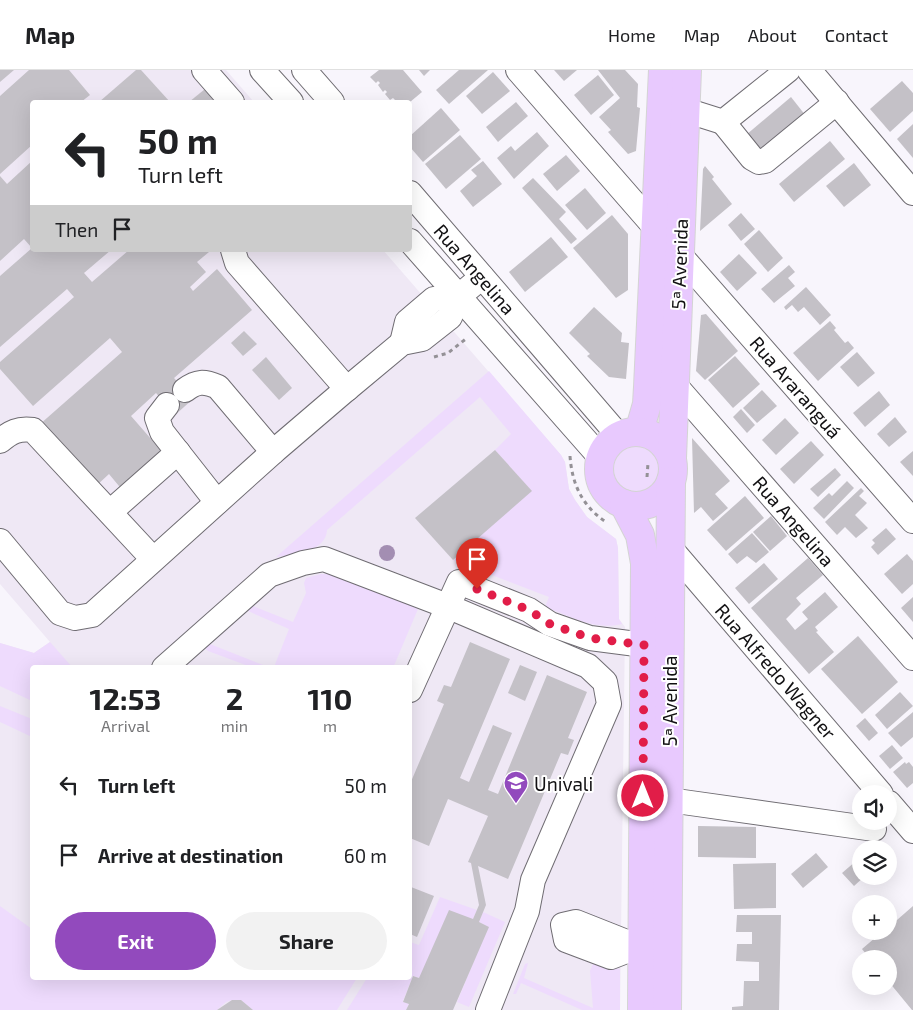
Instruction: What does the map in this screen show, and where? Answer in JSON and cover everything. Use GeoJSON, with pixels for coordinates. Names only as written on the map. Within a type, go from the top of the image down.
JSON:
{"type":"FeatureCollection","features":[{"type":"Feature","properties":{"kind":"main road","name":"5ª Avenida"},"geometry":{"type":"LineString","coordinates":[[629,434],[647,404],[654,226],[663,70]]}},
{"type":"Feature","properties":{"kind":"main road","name":"5ª Avenida"},"geometry":{"type":"LineString","coordinates":[[667,1010],[671,470],[687,70]]}},
{"type":"Feature","properties":{"kind":"main road"},"geometry":{"type":"LineString","coordinates":[[629,434],[658,439],[666,447],[671,470],[666,492],[657,500],[616,514],[599,469],[601,458],[611,442],[629,434]]}},
{"type":"Feature","properties":{"kind":"main road","name":"5ª Avenida"},"geometry":{"type":"LineString","coordinates":[[616,514],[640,535],[644,549],[644,645],[635,952],[642,1010]]}},
{"type":"Feature","properties":{"kind":"street"},"geometry":{"type":"LineString","coordinates":[[204,70],[230,100]]}},
{"type":"Feature","properties":{"kind":"street"},"geometry":{"type":"LineString","coordinates":[[262,70],[288,100]]}},
{"type":"Feature","properties":{"kind":"street"},"geometry":{"type":"LineString","coordinates":[[304,70],[330,100]]}},
{"type":"Feature","properties":{"kind":"street"},"geometry":{"type":"LineString","coordinates":[[518,70],[654,226]]}},
{"type":"Feature","properties":{"kind":"street"},"geometry":{"type":"LineString","coordinates":[[723,122],[788,70]]}},
{"type":"Feature","properties":{"kind":"street"},"geometry":{"type":"LineString","coordinates":[[810,70],[913,193]]}},
{"type":"Feature","properties":{"kind":"street"},"geometry":{"type":"LineString","coordinates":[[685,110],[723,122],[752,158],[759,162],[765,161],[837,102]]}},
{"type":"Feature","properties":{"kind":"street","name":"Rua Angelina"},"geometry":{"type":"LineString","coordinates":[[412,195],[482,277],[629,434]]}},
{"type":"Feature","properties":{"kind":"street","name":"Rua Angelina"},"geometry":{"type":"LineString","coordinates":[[412,243],[601,458]]}},
{"type":"Feature","properties":{"kind":"street"},"geometry":{"type":"LineString","coordinates":[[234,252],[237,263],[347,389]]}},
{"type":"Feature","properties":{"kind":"street","name":"Rua Araranguá"},"geometry":{"type":"LineString","coordinates":[[679,254],[913,521]]}},
{"type":"Feature","properties":{"kind":"street"},"geometry":{"type":"LineString","coordinates":[[0,541],[60,613],[75,618],[92,615],[273,452],[402,343],[407,322],[434,299],[458,297],[482,277]]}},
{"type":"Feature","properties":{"kind":"street"},"geometry":{"type":"LineString","coordinates":[[185,390],[194,383],[205,381],[218,387],[273,452]]}},
{"type":"Feature","properties":{"kind":"street","name":"Rua Angelina"},"geometry":{"type":"LineString","coordinates":[[674,384],[913,658]]}},
{"type":"Feature","properties":{"kind":"street"},"geometry":{"type":"LineString","coordinates":[[167,405],[157,418],[162,432],[217,502]]}},
{"type":"Feature","properties":{"kind":"street"},"geometry":{"type":"LineString","coordinates":[[0,441],[12,431],[22,428],[33,430],[154,559]]}},
{"type":"Feature","properties":{"kind":"street"},"geometry":{"type":"LineString","coordinates":[[110,512],[178,452]]}},
{"type":"Feature","properties":{"kind":"street","name":"Rua Alfredo Wagner"},"geometry":{"type":"LineString","coordinates":[[671,549],[873,785]]}},
{"type":"Feature","properties":{"kind":"street"},"geometry":{"type":"LineString","coordinates":[[167,665],[269,575],[303,563],[324,559],[447,606],[588,666],[605,682],[609,704],[533,880],[527,911],[488,1010]]}},
{"type":"Feature","properties":{"kind":"street"},"geometry":{"type":"LineString","coordinates":[[412,685],[459,582],[529,610],[550,624],[590,638],[644,645]]}},
{"type":"Feature","properties":{"kind":"street"},"geometry":{"type":"LineString","coordinates":[[669,800],[852,826]]}},
{"type":"Feature","properties":{"kind":"street"},"geometry":{"type":"LineString","coordinates":[[897,812],[913,831]]}},
{"type":"Feature","properties":{"kind":"street"},"geometry":{"type":"LineString","coordinates":[[527,911],[635,952]]}},
{"type":"Feature","properties":{"kind":"path"},"geometry":{"type":"LineString","coordinates":[[463,332],[474,345]]}},
{"type":"Feature","properties":{"kind":"path"},"geometry":{"type":"LineString","coordinates":[[570,454],[574,485],[593,514],[616,514]]}},
{"type":"Feature","properties":{"kind":"shaded area"},"geometry":{"type":"Polygon","coordinates":[[[0,70],[226,70],[252,100],[30,100],[30,252],[385,252],[561,455],[565,462],[569,489],[575,500],[587,517],[616,539],[618,548],[619,619],[625,627],[620,1010],[0,1010],[0,643],[34,653],[50,642],[0,584],[0,70]]]}},
{"type":"Feature","properties":{"kind":"shaded area"},"geometry":{"type":"Polygon","coordinates":[[[489,371],[561,455],[565,462],[569,489],[587,517],[616,539],[618,548],[619,619],[622,624],[602,626],[573,618],[545,607],[549,597],[453,560],[531,491],[495,450],[511,434],[480,397],[327,530],[321,543],[315,548],[276,557],[489,371]]]}},
{"type":"Feature","properties":{"kind":"shaded area"},"geometry":{"type":"Polygon","coordinates":[[[630,439],[642,439],[658,447],[664,457],[666,469],[664,481],[658,491],[642,499],[630,499],[614,491],[606,475],[606,463],[614,447],[630,439]]]}},
{"type":"Feature","properties":{"kind":"shaded area"},"geometry":{"type":"Polygon","coordinates":[[[321,574],[346,577],[371,586],[418,609],[394,665],[275,665],[289,629],[248,611],[253,606],[293,622],[306,593],[304,583],[306,578],[321,574]]]}},
{"type":"Feature","properties":{"kind":"shaded area"},"geometry":{"type":"Polygon","coordinates":[[[50,642],[70,665],[30,665],[30,700],[0,686],[0,643],[34,653],[50,642]]]}},
{"type":"Feature","properties":{"kind":"shaded area"},"geometry":{"type":"Polygon","coordinates":[[[210,644],[263,665],[246,665],[208,651],[204,647],[210,644]]]}},
{"type":"Feature","properties":{"kind":"shaded area"},"geometry":{"type":"Polygon","coordinates":[[[0,706],[30,718],[30,736],[0,722],[0,706]]]}},
{"type":"Feature","properties":{"kind":"shaded area"},"geometry":{"type":"Polygon","coordinates":[[[440,897],[477,910],[473,919],[419,978],[413,976],[412,978],[412,943],[419,945],[440,897]]]}},
{"type":"Feature","properties":{"kind":"shaded area"},"geometry":{"type":"Polygon","coordinates":[[[0,906],[30,928],[30,980],[356,980],[337,1010],[253,1010],[241,1000],[232,1000],[226,1002],[217,1010],[0,1010],[0,906]]]}},
{"type":"Feature","properties":{"kind":"shaded area"},"geometry":{"type":"Polygon","coordinates":[[[483,912],[505,922],[469,1007],[457,1002],[488,927],[479,922],[483,912]]]}},
{"type":"Feature","properties":{"kind":"shaded area"},"geometry":{"type":"Polygon","coordinates":[[[528,963],[524,978],[593,1008],[590,971],[593,964],[620,969],[620,1010],[582,1010],[521,983],[516,994],[513,994],[525,964],[528,963]]]}},
{"type":"Feature","properties":{"kind":"shaded area"},"geometry":{"type":"Polygon","coordinates":[[[366,980],[411,980],[403,1001],[409,1004],[406,1010],[347,1010],[366,980]]]}},
{"type":"Feature","properties":{"kind":"building"},"geometry":{"type":"Polygon","coordinates":[[[0,70],[14,70],[0,82],[0,70]]]}},
{"type":"Feature","properties":{"kind":"building"},"geometry":{"type":"Polygon","coordinates":[[[29,70],[69,70],[90,95],[84,100],[30,100],[30,147],[0,174],[0,96],[29,70]]]}},
{"type":"Feature","properties":{"kind":"building"},"geometry":{"type":"Polygon","coordinates":[[[136,70],[141,70],[168,100],[101,100],[136,70]]]}},
{"type":"Feature","properties":{"kind":"building"},"geometry":{"type":"Polygon","coordinates":[[[379,70],[403,70],[422,92],[412,100],[395,100],[393,98],[390,100],[385,94],[387,92],[385,90],[383,92],[378,85],[380,83],[378,81],[376,83],[370,77],[379,70]]]}},
{"type":"Feature","properties":{"kind":"building"},"geometry":{"type":"Polygon","coordinates":[[[419,70],[430,70],[424,76],[419,70]]]}},
{"type":"Feature","properties":{"kind":"building"},"geometry":{"type":"Polygon","coordinates":[[[459,70],[488,70],[449,104],[436,90],[459,70]]]}},
{"type":"Feature","properties":{"kind":"building"},"geometry":{"type":"Polygon","coordinates":[[[554,70],[577,70],[564,81],[554,70]]]}},
{"type":"Feature","properties":{"kind":"building"},"geometry":{"type":"Polygon","coordinates":[[[598,70],[625,70],[638,84],[637,107],[640,108],[636,151],[628,154],[608,132],[611,130],[599,117],[620,98],[598,70]]]}},
{"type":"Feature","properties":{"kind":"building"},"geometry":{"type":"Polygon","coordinates":[[[493,72],[510,91],[482,114],[466,96],[493,72]]]}},
{"type":"Feature","properties":{"kind":"building"},"geometry":{"type":"Polygon","coordinates":[[[598,75],[614,95],[591,115],[574,95],[598,75]]]}},
{"type":"Feature","properties":{"kind":"building"},"geometry":{"type":"Polygon","coordinates":[[[902,81],[913,93],[913,111],[890,132],[870,109],[902,81]]]}},
{"type":"Feature","properties":{"kind":"building"},"geometry":{"type":"Polygon","coordinates":[[[205,89],[214,100],[191,100],[205,89]]]}},
{"type":"Feature","properties":{"kind":"building"},"geometry":{"type":"Polygon","coordinates":[[[791,97],[806,116],[755,158],[740,140],[791,97]]]}},
{"type":"Feature","properties":{"kind":"building"},"geometry":{"type":"Polygon","coordinates":[[[516,102],[528,116],[498,142],[486,127],[516,102]]]}},
{"type":"Feature","properties":{"kind":"building"},"geometry":{"type":"Polygon","coordinates":[[[441,108],[460,130],[423,162],[412,149],[412,134],[441,108]]]}},
{"type":"Feature","properties":{"kind":"building"},"geometry":{"type":"Polygon","coordinates":[[[913,124],[913,158],[897,139],[913,124]]]}},
{"type":"Feature","properties":{"kind":"building"},"geometry":{"type":"Polygon","coordinates":[[[537,132],[549,146],[514,179],[497,158],[511,146],[515,151],[537,132]]]}},
{"type":"Feature","properties":{"kind":"building"},"geometry":{"type":"Polygon","coordinates":[[[460,135],[481,159],[446,189],[425,164],[460,135]]]}},
{"type":"Feature","properties":{"kind":"building"},"geometry":{"type":"Polygon","coordinates":[[[830,141],[845,159],[794,202],[779,184],[830,141]]]}},
{"type":"Feature","properties":{"kind":"building"},"geometry":{"type":"Polygon","coordinates":[[[566,155],[580,171],[557,191],[543,174],[566,155]]]}},
{"type":"Feature","properties":{"kind":"building"},"geometry":{"type":"Polygon","coordinates":[[[483,161],[502,184],[473,207],[460,191],[477,176],[471,170],[483,161]]]}},
{"type":"Feature","properties":{"kind":"building"},"geometry":{"type":"Polygon","coordinates":[[[30,163],[30,246],[24,239],[0,261],[0,176],[7,184],[30,163]]]}},
{"type":"Feature","properties":{"kind":"building"},"geometry":{"type":"Polygon","coordinates":[[[854,163],[871,185],[844,207],[826,186],[854,163]]]}},
{"type":"Feature","properties":{"kind":"building"},"geometry":{"type":"Polygon","coordinates":[[[705,166],[714,177],[712,179],[732,204],[700,231],[703,169],[705,166]]]}},
{"type":"Feature","properties":{"kind":"building"},"geometry":{"type":"Polygon","coordinates":[[[533,178],[566,212],[559,219],[577,239],[571,244],[522,188],[533,178]]]}},
{"type":"Feature","properties":{"kind":"building"},"geometry":{"type":"Polygon","coordinates":[[[585,188],[606,213],[587,230],[565,205],[585,188]]]}},
{"type":"Feature","properties":{"kind":"building"},"geometry":{"type":"Polygon","coordinates":[[[741,213],[755,229],[741,241],[728,225],[741,213]]]}},
{"type":"Feature","properties":{"kind":"building"},"geometry":{"type":"Polygon","coordinates":[[[612,215],[628,234],[628,290],[616,298],[573,248],[612,215]]]}},
{"type":"Feature","properties":{"kind":"building"},"geometry":{"type":"Polygon","coordinates":[[[759,230],[783,258],[768,272],[744,244],[759,230]]]}},
{"type":"Feature","properties":{"kind":"building"},"geometry":{"type":"Polygon","coordinates":[[[551,237],[568,257],[525,292],[509,272],[551,237]]]}},
{"type":"Feature","properties":{"kind":"building"},"geometry":{"type":"Polygon","coordinates":[[[30,250],[30,252],[109,252],[84,273],[92,282],[127,252],[209,252],[197,262],[206,272],[190,287],[193,291],[217,269],[252,310],[174,378],[193,399],[175,415],[156,393],[131,416],[165,455],[124,492],[109,474],[96,486],[39,425],[122,352],[110,338],[33,406],[0,369],[0,362],[74,297],[67,289],[0,347],[0,276],[30,250]]]}},
{"type":"Feature","properties":{"kind":"building"},"geometry":{"type":"Polygon","coordinates":[[[739,254],[757,273],[737,291],[720,272],[739,254]]]}},
{"type":"Feature","properties":{"kind":"building"},"geometry":{"type":"Polygon","coordinates":[[[789,265],[795,272],[788,278],[795,286],[774,303],[761,289],[789,265]]]}},
{"type":"Feature","properties":{"kind":"building"},"geometry":{"type":"Polygon","coordinates":[[[806,287],[831,315],[820,325],[804,307],[798,312],[792,305],[786,310],[784,307],[806,287]]]}},
{"type":"Feature","properties":{"kind":"building"},"geometry":{"type":"Polygon","coordinates":[[[594,307],[622,333],[621,342],[629,343],[626,379],[609,377],[587,356],[590,354],[569,333],[594,307]]]}},
{"type":"Feature","properties":{"kind":"building"},"geometry":{"type":"Polygon","coordinates":[[[706,314],[738,351],[705,380],[696,371],[701,315],[706,314]]]}},
{"type":"Feature","properties":{"kind":"building"},"geometry":{"type":"Polygon","coordinates":[[[830,321],[836,328],[834,330],[845,343],[848,341],[854,348],[818,381],[793,353],[830,321]]]}},
{"type":"Feature","properties":{"kind":"building"},"geometry":{"type":"Polygon","coordinates":[[[244,331],[257,344],[243,356],[231,343],[244,331]]]}},
{"type":"Feature","properties":{"kind":"building"},"geometry":{"type":"Polygon","coordinates":[[[857,352],[875,373],[858,387],[840,367],[857,352]]]}},
{"type":"Feature","properties":{"kind":"building"},"geometry":{"type":"Polygon","coordinates":[[[735,356],[760,384],[733,408],[708,380],[735,356]]]}},
{"type":"Feature","properties":{"kind":"building"},"geometry":{"type":"Polygon","coordinates":[[[266,357],[292,388],[279,400],[252,370],[266,357]]]}},
{"type":"Feature","properties":{"kind":"building"},"geometry":{"type":"Polygon","coordinates":[[[762,390],[777,406],[757,423],[743,408],[762,390]]]}},
{"type":"Feature","properties":{"kind":"building"},"geometry":{"type":"Polygon","coordinates":[[[879,391],[890,405],[865,427],[853,413],[879,391]]]}},
{"type":"Feature","properties":{"kind":"building"},"geometry":{"type":"Polygon","coordinates":[[[741,409],[755,425],[747,433],[733,417],[741,409]]]}},
{"type":"Feature","properties":{"kind":"building"},"geometry":{"type":"Polygon","coordinates":[[[895,417],[907,432],[889,447],[877,434],[895,417]]]}},
{"type":"Feature","properties":{"kind":"building"},"geometry":{"type":"Polygon","coordinates":[[[785,418],[799,433],[776,455],[762,440],[785,418]]]}},
{"type":"Feature","properties":{"kind":"building"},"geometry":{"type":"Polygon","coordinates":[[[692,438],[730,481],[715,494],[728,508],[713,521],[701,507],[694,513],[692,438]]]}},
{"type":"Feature","properties":{"kind":"building"},"geometry":{"type":"Polygon","coordinates":[[[811,441],[824,455],[794,484],[780,469],[811,441]]]}},
{"type":"Feature","properties":{"kind":"building"},"geometry":{"type":"Polygon","coordinates":[[[495,450],[532,491],[453,560],[415,518],[495,450]]]}},
{"type":"Feature","properties":{"kind":"building"},"geometry":{"type":"Polygon","coordinates":[[[913,451],[913,476],[900,462],[913,451]]]}},
{"type":"Feature","properties":{"kind":"building"},"geometry":{"type":"Polygon","coordinates":[[[835,468],[841,475],[818,497],[810,489],[835,468]]]}},
{"type":"Feature","properties":{"kind":"building"},"geometry":{"type":"Polygon","coordinates":[[[847,481],[854,488],[824,519],[813,508],[829,493],[832,496],[847,481]]]}},
{"type":"Feature","properties":{"kind":"building"},"geometry":{"type":"Polygon","coordinates":[[[861,488],[864,491],[859,496],[867,503],[855,515],[868,528],[856,538],[845,527],[837,535],[825,522],[861,488]]]}},
{"type":"Feature","properties":{"kind":"building"},"geometry":{"type":"Polygon","coordinates":[[[745,496],[764,518],[726,551],[707,530],[745,496]]]}},
{"type":"Feature","properties":{"kind":"building"},"geometry":{"type":"Polygon","coordinates":[[[771,516],[787,536],[770,551],[753,532],[771,516]]]}},
{"type":"Feature","properties":{"kind":"building"},"geometry":{"type":"Polygon","coordinates":[[[886,528],[896,539],[878,555],[871,547],[875,543],[872,540],[886,528]]]}},
{"type":"Feature","properties":{"kind":"building"},"geometry":{"type":"Polygon","coordinates":[[[752,533],[769,552],[756,563],[747,556],[737,564],[728,554],[752,533]]]}},
{"type":"Feature","properties":{"kind":"building"},"geometry":{"type":"Polygon","coordinates":[[[907,554],[913,561],[913,584],[902,594],[884,574],[907,554]]]}},
{"type":"Feature","properties":{"kind":"building"},"geometry":{"type":"Polygon","coordinates":[[[808,558],[823,575],[796,598],[801,604],[786,619],[795,630],[808,619],[802,612],[825,592],[838,607],[815,627],[818,631],[816,632],[834,652],[809,674],[751,608],[808,558]]]}},
{"type":"Feature","properties":{"kind":"building"},"geometry":{"type":"Polygon","coordinates":[[[764,563],[778,579],[749,604],[735,588],[764,563]]]}},
{"type":"Feature","properties":{"kind":"building"},"geometry":{"type":"Polygon","coordinates":[[[913,597],[913,622],[901,608],[913,597]]]}},
{"type":"Feature","properties":{"kind":"building"},"geometry":{"type":"Polygon","coordinates":[[[858,636],[898,682],[862,714],[821,669],[858,636]]]}},
{"type":"Feature","properties":{"kind":"building"},"geometry":{"type":"Polygon","coordinates":[[[470,642],[510,659],[460,778],[469,782],[493,725],[512,733],[488,790],[498,794],[547,675],[587,692],[568,738],[574,740],[568,755],[561,753],[508,879],[478,866],[486,905],[479,922],[489,927],[453,1010],[406,1010],[409,1004],[403,1002],[413,976],[419,978],[449,910],[473,919],[479,905],[471,863],[468,862],[488,816],[448,799],[429,846],[412,839],[412,779],[444,704],[437,701],[444,685],[451,687],[470,642]]]}},
{"type":"Feature","properties":{"kind":"building"},"geometry":{"type":"Polygon","coordinates":[[[520,665],[537,672],[525,701],[508,693],[520,665]]]}},
{"type":"Feature","properties":{"kind":"building"},"geometry":{"type":"Polygon","coordinates":[[[900,692],[913,706],[887,729],[875,715],[900,692]]]}},
{"type":"Feature","properties":{"kind":"building"},"geometry":{"type":"Polygon","coordinates":[[[913,712],[913,737],[901,747],[888,733],[913,712]]]}},
{"type":"Feature","properties":{"kind":"building"},"geometry":{"type":"Polygon","coordinates":[[[865,718],[878,733],[869,741],[856,726],[865,718]]]}},
{"type":"Feature","properties":{"kind":"building"},"geometry":{"type":"Polygon","coordinates":[[[892,745],[903,758],[890,769],[879,756],[892,745]]]}},
{"type":"Feature","properties":{"kind":"building"},"geometry":{"type":"Polygon","coordinates":[[[905,762],[906,764],[909,762],[913,767],[913,783],[907,788],[893,772],[905,762]]]}},
{"type":"Feature","properties":{"kind":"building"},"geometry":{"type":"Polygon","coordinates":[[[698,826],[756,827],[756,858],[698,857],[698,826]]]}},
{"type":"Feature","properties":{"kind":"building"},"geometry":{"type":"Polygon","coordinates":[[[816,853],[828,867],[803,888],[791,874],[816,853]]]}},
{"type":"Feature","properties":{"kind":"building"},"geometry":{"type":"Polygon","coordinates":[[[776,863],[776,908],[734,909],[733,864],[776,863]]]}},
{"type":"Feature","properties":{"kind":"building"},"geometry":{"type":"Polygon","coordinates":[[[852,864],[852,884],[842,873],[852,864]]]}},
{"type":"Feature","properties":{"kind":"building"},"geometry":{"type":"Polygon","coordinates":[[[412,887],[434,896],[417,937],[412,935],[412,887]]]}},
{"type":"Feature","properties":{"kind":"building"},"geometry":{"type":"Polygon","coordinates":[[[913,906],[913,1010],[897,992],[897,950],[862,949],[872,940],[897,940],[897,920],[913,906]]]}},
{"type":"Feature","properties":{"kind":"building"},"geometry":{"type":"Polygon","coordinates":[[[737,915],[781,915],[779,1010],[732,1010],[732,1007],[743,1006],[744,981],[759,981],[759,962],[736,961],[737,944],[752,944],[752,932],[736,932],[737,915]]]}},
{"type":"Feature","properties":{"kind":"building"},"geometry":{"type":"Polygon","coordinates":[[[232,1000],[241,1000],[253,1010],[217,1010],[232,1000]]]}},
{"type":"Feature","properties":{"kind":"place","name":"Univali"},"geometry":{"type":"Point","coordinates":[516,804]}},
{"type":"Feature","properties":{"kind":"route"},"geometry":{"type":"LineString","coordinates":[[477,589],[529,610],[550,624],[590,638],[644,645],[643,796]]}}]}
